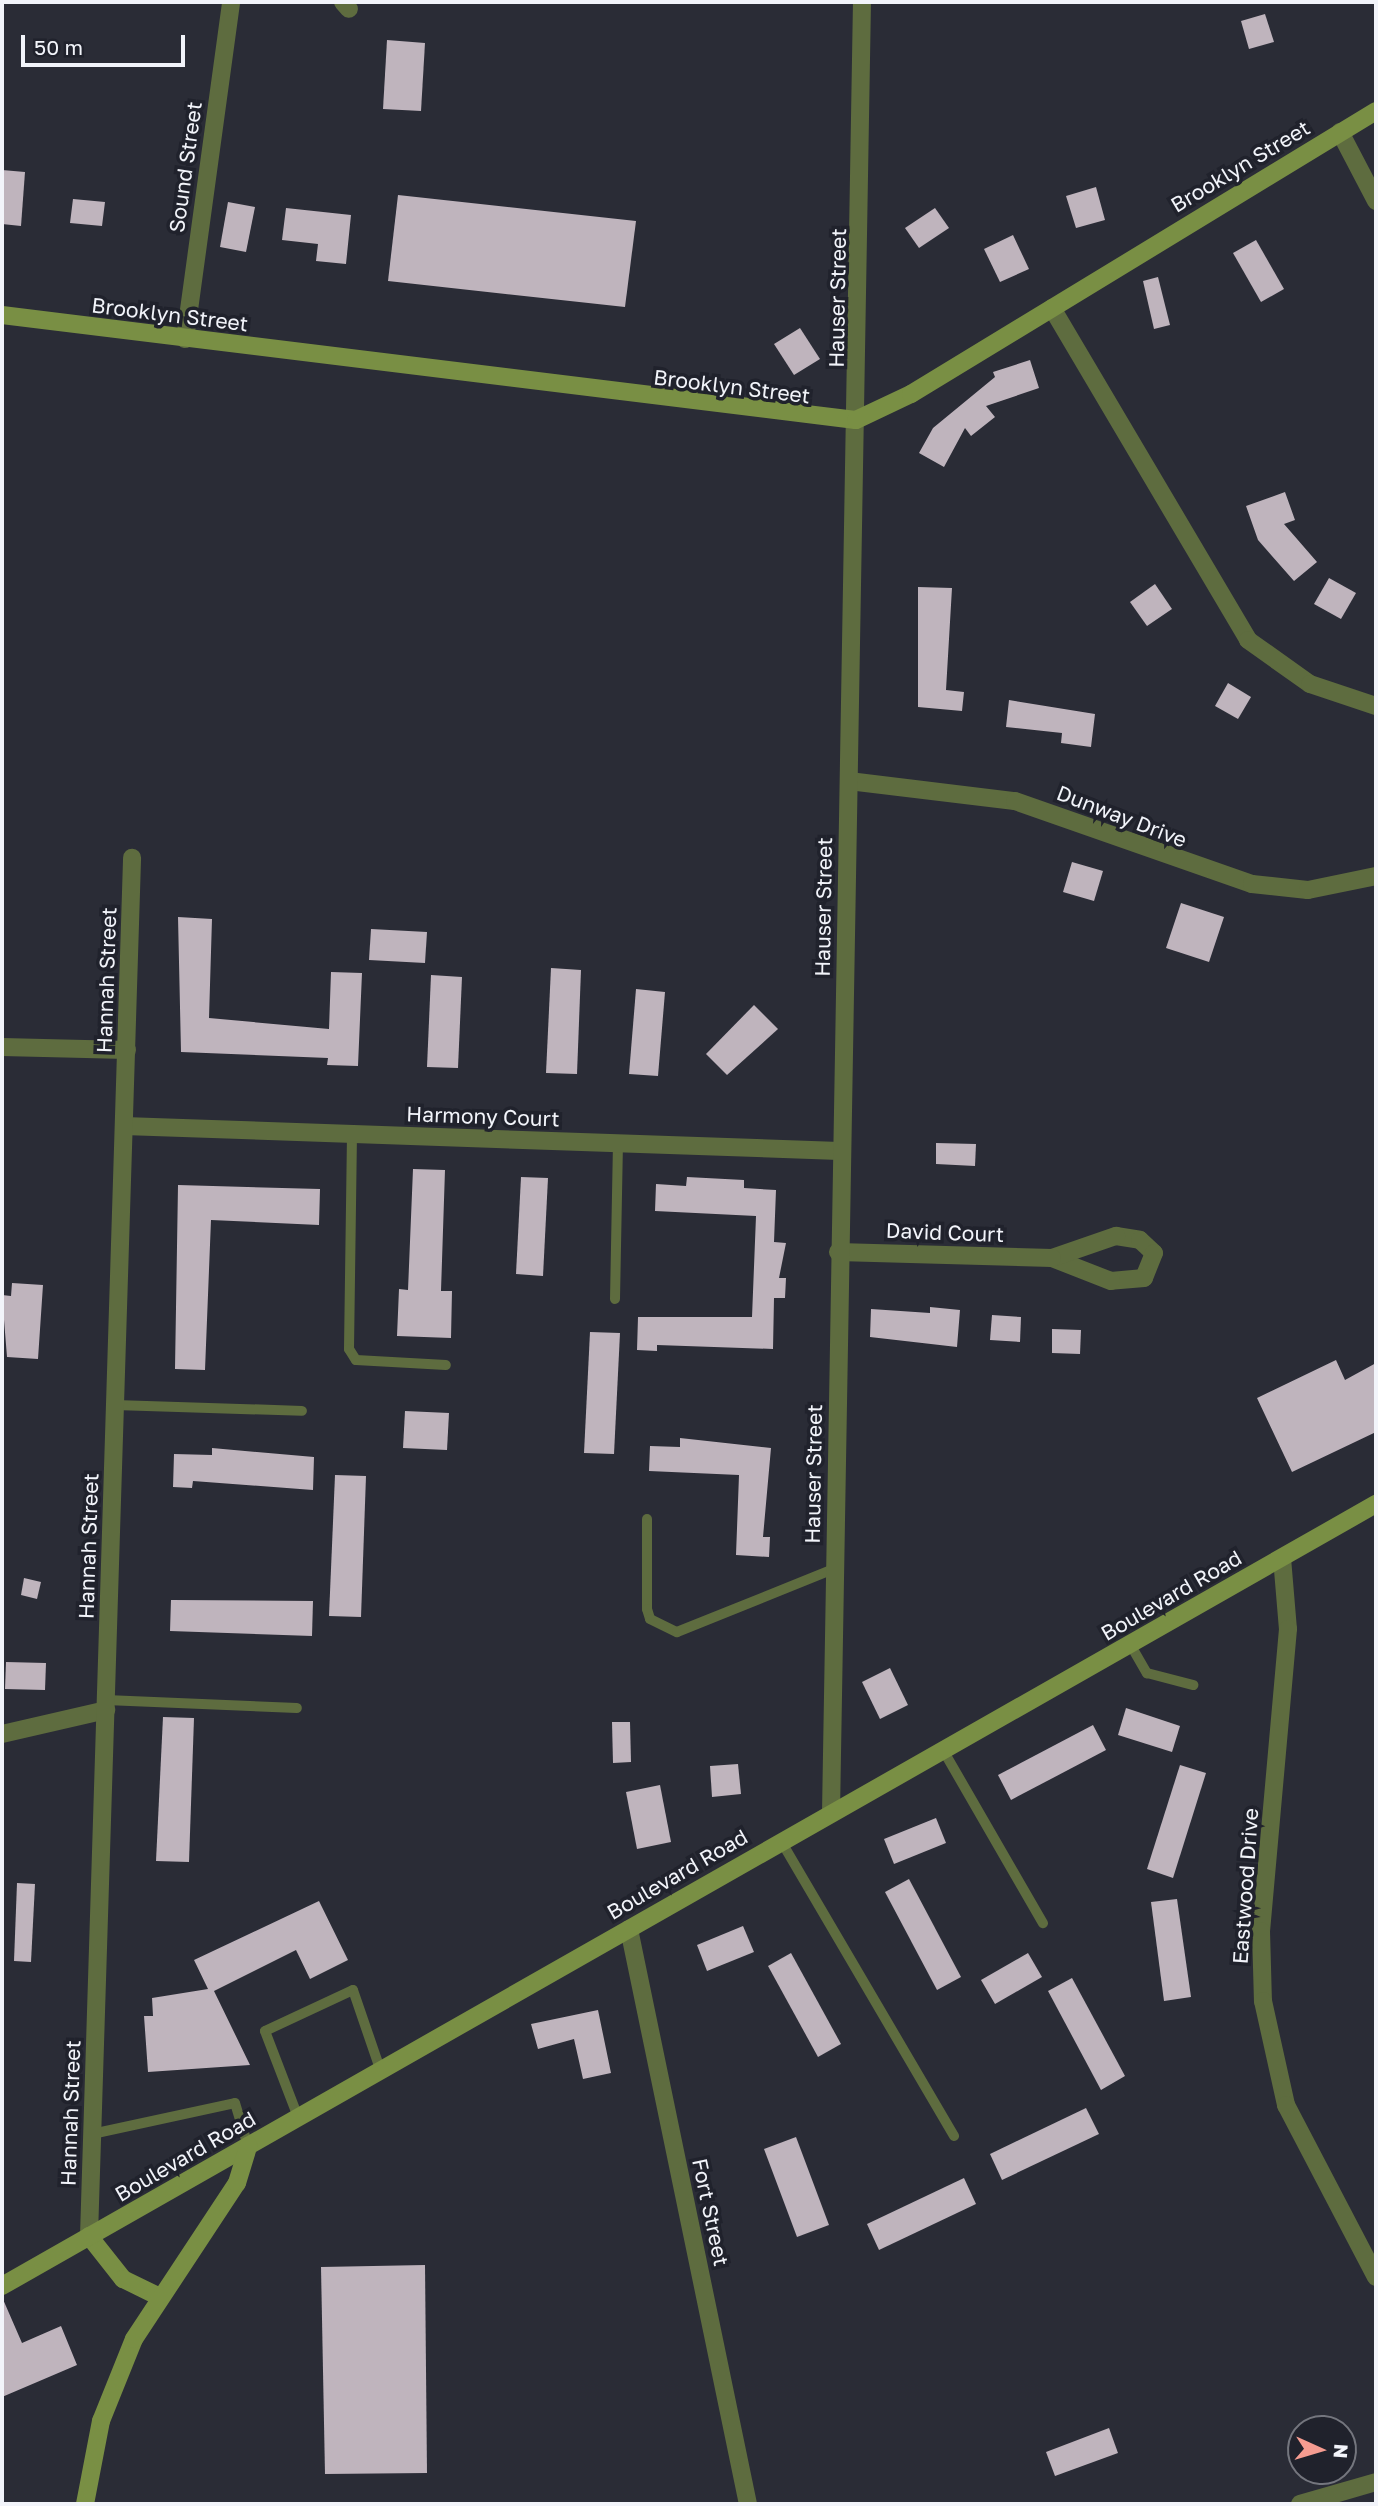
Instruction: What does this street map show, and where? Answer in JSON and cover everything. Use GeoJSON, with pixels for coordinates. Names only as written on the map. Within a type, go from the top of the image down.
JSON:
{"type":"FeatureCollection","features":[{"type":"Feature","properties":{"kind":"street","name":"Sound Street"},"geometry":{"type":"LineString","coordinates":[[185,339],[231,2]]}},
{"type":"Feature","properties":{"kind":"street","name":"Hauser Street"},"geometry":{"type":"LineString","coordinates":[[831,1813],[838,1252],[862,2]]}},
{"type":"Feature","properties":{"kind":"street","name":"Brooklyn Street"},"geometry":{"type":"LineString","coordinates":[[2,315],[856,420],[1052,308],[1376,111]]}},
{"type":"Feature","properties":{"kind":"street"},"geometry":{"type":"LineString","coordinates":[[1340,132],[1376,201]]}},
{"type":"Feature","properties":{"kind":"street"},"geometry":{"type":"LineString","coordinates":[[1052,308],[1248,640],[1310,684],[1376,706]]}},
{"type":"Feature","properties":{"kind":"street","name":"Dunway Drive"},"geometry":{"type":"LineString","coordinates":[[849,781],[1015,801],[1252,884],[1308,890],[1376,876]]}},
{"type":"Feature","properties":{"kind":"street","name":"Hannah Street"},"geometry":{"type":"LineString","coordinates":[[89,2236],[132,858]]}},
{"type":"Feature","properties":{"kind":"street"},"geometry":{"type":"LineString","coordinates":[[2,1046],[127,1050]]}},
{"type":"Feature","properties":{"kind":"street","name":"Harmony Court"},"geometry":{"type":"LineString","coordinates":[[124,1126],[840,1151]]}},
{"type":"Feature","properties":{"kind":"street","name":"David Court"},"geometry":{"type":"LineString","coordinates":[[838,1252],[1052,1258],[1129,1237],[1148,1246],[1154,1263],[1144,1278],[1123,1282],[1052,1258]]}},
{"type":"Feature","properties":{"kind":"street","name":"Boulevard Road"},"geometry":{"type":"LineString","coordinates":[[2,2286],[298,2117],[380,2066],[629,1929],[1376,1504]]}},
{"type":"Feature","properties":{"kind":"street","name":"Eastwood Drive"},"geometry":{"type":"LineString","coordinates":[[1282,1558],[1288,1629],[1261,1931],[1263,2001],[1286,2105],[1376,2277]]}},
{"type":"Feature","properties":{"kind":"street"},"geometry":{"type":"LineString","coordinates":[[2,1734],[106,1705]]}},
{"type":"Feature","properties":{"kind":"street","name":"Fort Street"},"geometry":{"type":"LineString","coordinates":[[629,1929],[748,2504]]}},
{"type":"Feature","properties":{"kind":"street"},"geometry":{"type":"LineString","coordinates":[[85,2504],[110,2394],[158,2296],[237,2183],[248,2146]]}},
{"type":"Feature","properties":{"kind":"street"},"geometry":{"type":"LineString","coordinates":[[89,2236],[123,2279],[158,2296]]}},
{"type":"Feature","properties":{"kind":"street"},"geometry":{"type":"LineString","coordinates":[[1300,2504],[1376,2482]]}},
{"type":"Feature","properties":{"kind":"lane"},"geometry":{"type":"LineString","coordinates":[[352,1134],[349,1349],[356,1360],[446,1365]]}},
{"type":"Feature","properties":{"kind":"lane"},"geometry":{"type":"LineString","coordinates":[[615,1299],[618,1143]]}},
{"type":"Feature","properties":{"kind":"lane"},"geometry":{"type":"LineString","coordinates":[[115,1405],[302,1410]]}},
{"type":"Feature","properties":{"kind":"lane"},"geometry":{"type":"LineString","coordinates":[[647,1519],[647,1609],[650,1619],[677,1632],[834,1569]]}},
{"type":"Feature","properties":{"kind":"lane"},"geometry":{"type":"LineString","coordinates":[[1130,1644],[1147,1673],[1193,1685]]}},
{"type":"Feature","properties":{"kind":"lane"},"geometry":{"type":"LineString","coordinates":[[106,1705],[297,1708]]}},
{"type":"Feature","properties":{"kind":"lane"},"geometry":{"type":"LineString","coordinates":[[943,1750],[1042,1923]]}},
{"type":"Feature","properties":{"kind":"lane"},"geometry":{"type":"LineString","coordinates":[[781,1841],[954,2136]]}},
{"type":"Feature","properties":{"kind":"lane"},"geometry":{"type":"LineString","coordinates":[[298,2117],[265,2031],[353,1990],[380,2066]]}},
{"type":"Feature","properties":{"kind":"lane"},"geometry":{"type":"LineString","coordinates":[[92,2134],[235,2103],[248,2146]]}},
{"type":"Feature","properties":{"kind":"building"},"geometry":{"type":"Polygon","coordinates":[[[1265,14],[1274,42],[1249,49],[1241,21],[1265,14]]]}},
{"type":"Feature","properties":{"kind":"building"},"geometry":{"type":"Polygon","coordinates":[[[387,40],[425,43],[421,111],[383,109],[387,40]]]}},
{"type":"Feature","properties":{"kind":"building"},"geometry":{"type":"Polygon","coordinates":[[[2,170],[25,172],[21,226],[2,224],[2,170]]]}},
{"type":"Feature","properties":{"kind":"building"},"geometry":{"type":"Polygon","coordinates":[[[1096,187],[1105,220],[1076,228],[1066,196],[1096,187]]]}},
{"type":"Feature","properties":{"kind":"building"},"geometry":{"type":"Polygon","coordinates":[[[398,195],[636,221],[625,307],[388,281],[398,195]]]}},
{"type":"Feature","properties":{"kind":"building"},"geometry":{"type":"Polygon","coordinates":[[[73,199],[105,202],[102,226],[70,223],[73,199]]]}},
{"type":"Feature","properties":{"kind":"building"},"geometry":{"type":"Polygon","coordinates":[[[228,202],[255,207],[246,252],[220,247],[228,202]]]}},
{"type":"Feature","properties":{"kind":"building"},"geometry":{"type":"Polygon","coordinates":[[[286,208],[351,215],[346,264],[316,261],[318,244],[282,240],[286,208]]]}},
{"type":"Feature","properties":{"kind":"building"},"geometry":{"type":"Polygon","coordinates":[[[935,208],[949,228],[919,248],[905,228],[935,208]]]}},
{"type":"Feature","properties":{"kind":"building"},"geometry":{"type":"Polygon","coordinates":[[[1013,235],[1029,269],[1000,282],[984,249],[1013,235]]]}},
{"type":"Feature","properties":{"kind":"building"},"geometry":{"type":"Polygon","coordinates":[[[1256,240],[1284,289],[1261,302],[1233,253],[1256,240]]]}},
{"type":"Feature","properties":{"kind":"building"},"geometry":{"type":"Polygon","coordinates":[[[1158,277],[1170,325],[1154,329],[1143,281],[1158,277]]]}},
{"type":"Feature","properties":{"kind":"building"},"geometry":{"type":"Polygon","coordinates":[[[800,328],[820,359],[794,375],[774,344],[800,328]]]}},
{"type":"Feature","properties":{"kind":"building"},"geometry":{"type":"Polygon","coordinates":[[[1030,360],[1039,388],[986,406],[995,417],[971,436],[965,428],[944,467],[919,453],[933,428],[995,377],[993,372],[1030,360]]]}},
{"type":"Feature","properties":{"kind":"building"},"geometry":{"type":"Polygon","coordinates":[[[1285,492],[1295,520],[1284,524],[1317,562],[1294,581],[1258,540],[1246,506],[1285,492]]]}},
{"type":"Feature","properties":{"kind":"building"},"geometry":{"type":"Polygon","coordinates":[[[1329,578],[1356,593],[1341,619],[1314,604],[1329,578]]]}},
{"type":"Feature","properties":{"kind":"building"},"geometry":{"type":"Polygon","coordinates":[[[1155,584],[1172,609],[1147,626],[1130,602],[1155,584]]]}},
{"type":"Feature","properties":{"kind":"building"},"geometry":{"type":"Polygon","coordinates":[[[918,587],[952,588],[946,690],[964,692],[962,711],[918,707],[918,587]]]}},
{"type":"Feature","properties":{"kind":"building"},"geometry":{"type":"Polygon","coordinates":[[[1228,683],[1251,697],[1238,719],[1215,706],[1228,683]]]}},
{"type":"Feature","properties":{"kind":"building"},"geometry":{"type":"Polygon","coordinates":[[[1009,700],[1095,714],[1091,747],[1061,743],[1062,733],[1006,727],[1009,700]]]}},
{"type":"Feature","properties":{"kind":"building"},"geometry":{"type":"Polygon","coordinates":[[[1072,862],[1103,871],[1094,901],[1063,892],[1072,862]]]}},
{"type":"Feature","properties":{"kind":"building"},"geometry":{"type":"Polygon","coordinates":[[[1181,903],[1224,917],[1209,962],[1166,948],[1181,903]]]}},
{"type":"Feature","properties":{"kind":"building"},"geometry":{"type":"Polygon","coordinates":[[[178,917],[212,919],[209,1018],[329,1029],[331,972],[362,973],[358,1066],[327,1065],[328,1058],[181,1052],[178,917]]]}},
{"type":"Feature","properties":{"kind":"building"},"geometry":{"type":"Polygon","coordinates":[[[371,929],[427,932],[425,963],[369,960],[371,929]]]}},
{"type":"Feature","properties":{"kind":"building"},"geometry":{"type":"Polygon","coordinates":[[[551,968],[581,970],[577,1074],[546,1073],[551,968]]]}},
{"type":"Feature","properties":{"kind":"building"},"geometry":{"type":"Polygon","coordinates":[[[431,975],[462,977],[458,1068],[427,1067],[431,975]]]}},
{"type":"Feature","properties":{"kind":"building"},"geometry":{"type":"Polygon","coordinates":[[[636,989],[665,992],[658,1076],[629,1074],[636,989]]]}},
{"type":"Feature","properties":{"kind":"building"},"geometry":{"type":"Polygon","coordinates":[[[754,1005],[778,1029],[727,1075],[706,1054],[754,1005]]]}},
{"type":"Feature","properties":{"kind":"building"},"geometry":{"type":"Polygon","coordinates":[[[936,1143],[976,1144],[975,1166],[936,1164],[936,1143]]]}},
{"type":"Feature","properties":{"kind":"building"},"geometry":{"type":"Polygon","coordinates":[[[413,1169],[445,1170],[441,1291],[452,1291],[451,1338],[397,1336],[399,1289],[408,1290],[413,1169]]]}},
{"type":"Feature","properties":{"kind":"building"},"geometry":{"type":"Polygon","coordinates":[[[521,1177],[548,1178],[543,1276],[516,1274],[521,1177]]]}},
{"type":"Feature","properties":{"kind":"building"},"geometry":{"type":"Polygon","coordinates":[[[687,1177],[744,1180],[744,1188],[776,1190],[774,1242],[786,1243],[779,1278],[786,1278],[785,1298],[774,1298],[773,1349],[657,1345],[657,1351],[637,1350],[638,1317],[752,1317],[756,1216],[655,1211],[656,1184],[686,1186],[687,1177]]]}},
{"type":"Feature","properties":{"kind":"building"},"geometry":{"type":"Polygon","coordinates":[[[178,1185],[320,1189],[319,1225],[211,1220],[205,1370],[175,1369],[178,1185]]]}},
{"type":"Feature","properties":{"kind":"building"},"geometry":{"type":"Polygon","coordinates":[[[12,1283],[43,1285],[38,1359],[7,1357],[2,1295],[11,1296],[12,1283]]]}},
{"type":"Feature","properties":{"kind":"building"},"geometry":{"type":"Polygon","coordinates":[[[930,1307],[960,1310],[957,1347],[870,1337],[871,1309],[930,1313],[930,1307]]]}},
{"type":"Feature","properties":{"kind":"building"},"geometry":{"type":"Polygon","coordinates":[[[992,1315],[1021,1317],[1020,1342],[990,1340],[992,1315]]]}},
{"type":"Feature","properties":{"kind":"building"},"geometry":{"type":"Polygon","coordinates":[[[1052,1329],[1081,1330],[1080,1354],[1052,1353],[1052,1329]]]}},
{"type":"Feature","properties":{"kind":"building"},"geometry":{"type":"Polygon","coordinates":[[[590,1332],[620,1333],[614,1454],[584,1453],[590,1332]]]}},
{"type":"Feature","properties":{"kind":"building"},"geometry":{"type":"Polygon","coordinates":[[[1336,1360],[1345,1380],[1376,1363],[1376,1432],[1292,1472],[1257,1398],[1336,1360]]]}},
{"type":"Feature","properties":{"kind":"building"},"geometry":{"type":"Polygon","coordinates":[[[405,1411],[449,1413],[447,1450],[403,1448],[405,1411]]]}},
{"type":"Feature","properties":{"kind":"building"},"geometry":{"type":"Polygon","coordinates":[[[680,1438],[771,1448],[763,1537],[770,1537],[769,1557],[736,1555],[739,1475],[649,1471],[650,1446],[680,1447],[680,1438]]]}},
{"type":"Feature","properties":{"kind":"building"},"geometry":{"type":"Polygon","coordinates":[[[212,1448],[314,1457],[313,1490],[193,1481],[192,1488],[173,1487],[174,1454],[212,1455],[212,1448]]]}},
{"type":"Feature","properties":{"kind":"building"},"geometry":{"type":"Polygon","coordinates":[[[335,1475],[366,1476],[361,1617],[329,1616],[335,1475]]]}},
{"type":"Feature","properties":{"kind":"building"},"geometry":{"type":"Polygon","coordinates":[[[24,1578],[41,1582],[37,1599],[21,1595],[24,1578]]]}},
{"type":"Feature","properties":{"kind":"building"},"geometry":{"type":"Polygon","coordinates":[[[171,1600],[313,1601],[312,1636],[170,1631],[171,1600]]]}},
{"type":"Feature","properties":{"kind":"building"},"geometry":{"type":"Polygon","coordinates":[[[6,1662],[46,1663],[45,1690],[5,1689],[6,1662]]]}},
{"type":"Feature","properties":{"kind":"building"},"geometry":{"type":"Polygon","coordinates":[[[890,1668],[908,1705],[880,1719],[862,1682],[890,1668]]]}},
{"type":"Feature","properties":{"kind":"building"},"geometry":{"type":"Polygon","coordinates":[[[1126,1708],[1180,1726],[1172,1752],[1118,1735],[1126,1708]]]}},
{"type":"Feature","properties":{"kind":"building"},"geometry":{"type":"Polygon","coordinates":[[[163,1717],[194,1718],[189,1862],[156,1861],[163,1717]]]}},
{"type":"Feature","properties":{"kind":"building"},"geometry":{"type":"Polygon","coordinates":[[[612,1722],[630,1722],[631,1762],[613,1763],[612,1722]]]}},
{"type":"Feature","properties":{"kind":"building"},"geometry":{"type":"Polygon","coordinates":[[[1093,1725],[1106,1750],[1011,1800],[998,1775],[1093,1725]]]}},
{"type":"Feature","properties":{"kind":"building"},"geometry":{"type":"Polygon","coordinates":[[[738,1764],[741,1794],[712,1797],[710,1766],[738,1764]]]}},
{"type":"Feature","properties":{"kind":"building"},"geometry":{"type":"Polygon","coordinates":[[[1180,1765],[1206,1773],[1173,1878],[1147,1869],[1180,1765]]]}},
{"type":"Feature","properties":{"kind":"building"},"geometry":{"type":"Polygon","coordinates":[[[660,1785],[671,1842],[637,1849],[626,1792],[660,1785]]]}},
{"type":"Feature","properties":{"kind":"building"},"geometry":{"type":"Polygon","coordinates":[[[936,1818],[946,1843],[894,1864],[884,1839],[936,1818]]]}},
{"type":"Feature","properties":{"kind":"building"},"geometry":{"type":"Polygon","coordinates":[[[909,1879],[961,1977],[937,1990],[885,1892],[909,1879]]]}},
{"type":"Feature","properties":{"kind":"building"},"geometry":{"type":"Polygon","coordinates":[[[17,1883],[35,1884],[31,1962],[14,1961],[17,1883]]]}},
{"type":"Feature","properties":{"kind":"building"},"geometry":{"type":"Polygon","coordinates":[[[1177,1899],[1191,1997],[1164,2001],[1151,1902],[1177,1899]]]}},
{"type":"Feature","properties":{"kind":"building"},"geometry":{"type":"Polygon","coordinates":[[[319,1901],[348,1960],[310,1979],[296,1950],[214,1991],[250,2065],[148,2072],[144,2016],[153,2016],[152,1998],[208,1989],[194,1960],[319,1901]]]}},
{"type":"Feature","properties":{"kind":"building"},"geometry":{"type":"Polygon","coordinates":[[[743,1926],[754,1952],[707,1971],[697,1945],[743,1926]]]}},
{"type":"Feature","properties":{"kind":"building"},"geometry":{"type":"Polygon","coordinates":[[[791,1953],[841,2044],[818,2057],[768,1966],[791,1953]]]}},
{"type":"Feature","properties":{"kind":"building"},"geometry":{"type":"Polygon","coordinates":[[[1028,1953],[1042,1977],[995,2004],[981,1980],[1028,1953]]]}},
{"type":"Feature","properties":{"kind":"building"},"geometry":{"type":"Polygon","coordinates":[[[1072,1978],[1125,2076],[1101,2090],[1048,1991],[1072,1978]]]}},
{"type":"Feature","properties":{"kind":"building"},"geometry":{"type":"Polygon","coordinates":[[[598,2010],[611,2073],[583,2079],[574,2039],[538,2049],[531,2024],[598,2010]]]}},
{"type":"Feature","properties":{"kind":"building"},"geometry":{"type":"Polygon","coordinates":[[[1086,2108],[1099,2134],[1002,2180],[990,2154],[1086,2108]]]}},
{"type":"Feature","properties":{"kind":"building"},"geometry":{"type":"Polygon","coordinates":[[[796,2137],[829,2225],[797,2237],[764,2149],[796,2137]]]}},
{"type":"Feature","properties":{"kind":"building"},"geometry":{"type":"Polygon","coordinates":[[[964,2178],[976,2204],[879,2250],[867,2224],[964,2178]]]}},
{"type":"Feature","properties":{"kind":"building"},"geometry":{"type":"Polygon","coordinates":[[[425,2265],[427,2473],[325,2474],[321,2267],[425,2265]]]}},
{"type":"Feature","properties":{"kind":"building"},"geometry":{"type":"Polygon","coordinates":[[[2,2297],[22,2343],[61,2326],[77,2365],[2,2397],[2,2297]]]}},
{"type":"Feature","properties":{"kind":"building"},"geometry":{"type":"Polygon","coordinates":[[[1109,2428],[1118,2453],[1055,2476],[1046,2452],[1109,2428]]]}}]}
